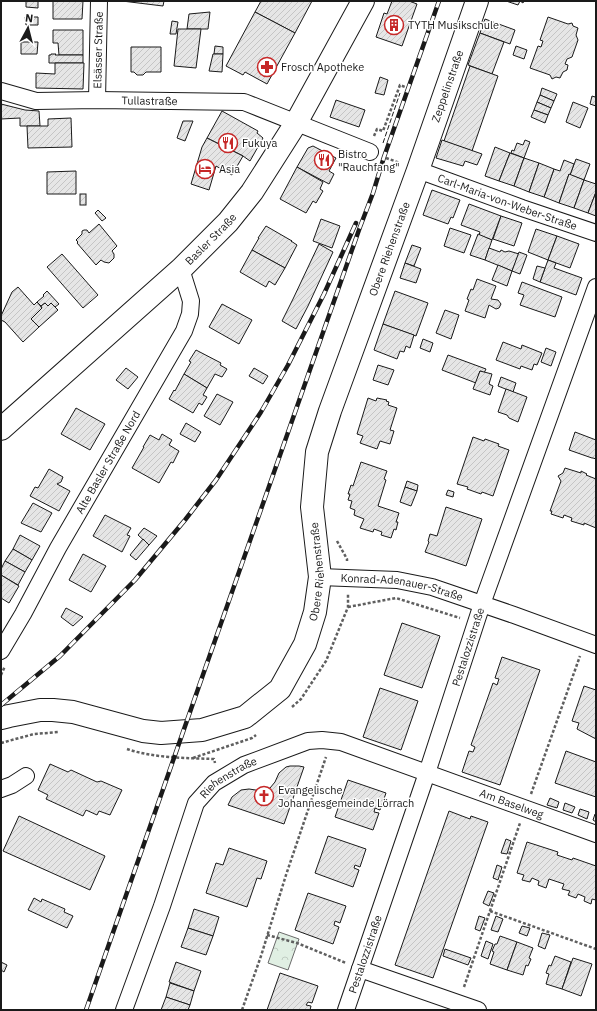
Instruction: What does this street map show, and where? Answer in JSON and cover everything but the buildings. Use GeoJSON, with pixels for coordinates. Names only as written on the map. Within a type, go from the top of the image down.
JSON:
{"type":"FeatureCollection","features":[{"type":"Feature","properties":{"kind":"main road","name":"Basler Straße"},"geometry":{"type":"LineString","coordinates":[[1,428],[181,269],[228,222],[252,192],[296,123],[363,1]]}},
{"type":"Feature","properties":{"kind":"main road","name":"Zeppelinstraße"},"geometry":{"type":"LineString","coordinates":[[418,170],[477,1]]}},
{"type":"Feature","properties":{"kind":"main road","name":"Obere Riehenstraße"},"geometry":{"type":"LineString","coordinates":[[1,718],[40,710],[53,710],[73,712],[143,731],[162,732],[202,730],[246,717],[280,689],[304,644],[315,612],[320,577],[312,507],[317,452],[330,411],[418,170]]}},
{"type":"Feature","properties":{"kind":"street","name":"Elsässer Straße"},"geometry":{"type":"LineString","coordinates":[[97,100],[99,1]]}},
{"type":"Feature","properties":{"kind":"street","name":"Tullastraße"},"geometry":{"type":"LineString","coordinates":[[1,91],[36,101],[97,100],[244,102],[296,123]]}},
{"type":"Feature","properties":{"kind":"street"},"geometry":{"type":"LineString","coordinates":[[296,123],[370,152]]}},
{"type":"Feature","properties":{"kind":"street","name":"Carl-Maria-von-Weber-Straße"},"geometry":{"type":"LineString","coordinates":[[418,170],[596,233]]}},
{"type":"Feature","properties":{"kind":"street","name":"Alte Basler Straße Nord"},"geometry":{"type":"LineString","coordinates":[[1,650],[184,330],[190,314],[191,301],[181,269]]}},
{"type":"Feature","properties":{"kind":"street","name":"Pestalozzistraße"},"geometry":{"type":"LineString","coordinates":[[346,1010],[427,774],[475,622],[596,287]]}},
{"type":"Feature","properties":{"kind":"street","name":"Konrad-Adenauer-Straße"},"geometry":{"type":"LineString","coordinates":[[320,577],[396,580],[432,587],[596,645]]}},
{"type":"Feature","properties":{"kind":"street","name":"Riehenstraße"},"geometry":{"type":"LineString","coordinates":[[124,1010],[162,906],[196,803],[214,783],[244,765],[308,741],[322,740],[341,742],[427,774]]}},
{"type":"Feature","properties":{"kind":"street","name":"Am Baselweg"},"geometry":{"type":"LineString","coordinates":[[427,774],[596,834]]}},
{"type":"Feature","properties":{"kind":"street"},"geometry":{"type":"LineString","coordinates":[[1,789],[12,785],[26,776]]}},
{"type":"Feature","properties":{"kind":"street"},"geometry":{"type":"LineString","coordinates":[[360,969],[478,1010]]}},
{"type":"Feature","properties":{"kind":"path"},"geometry":{"type":"LineString","coordinates":[[377,129],[383,131],[400,85],[405,87]]}},
{"type":"Feature","properties":{"kind":"path"},"geometry":{"type":"LineString","coordinates":[[348,608],[396,598],[475,622]]}},
{"type":"Feature","properties":{"kind":"path"},"geometry":{"type":"LineString","coordinates":[[458,1003],[579,658]]}},
{"type":"Feature","properties":{"kind":"path"},"geometry":{"type":"LineString","coordinates":[[1,743],[34,734],[60,732]]}},
{"type":"Feature","properties":{"kind":"path"},"geometry":{"type":"LineString","coordinates":[[242,1010],[288,868],[332,741]]}},
{"type":"Feature","properties":{"kind":"path"},"geometry":{"type":"LineString","coordinates":[[126,748],[141,754],[194,758]]}},
{"type":"Feature","properties":{"kind":"path"},"geometry":{"type":"LineString","coordinates":[[490,911],[596,949]]}},
{"type":"Feature","properties":{"kind":"path"},"geometry":{"type":"LineString","coordinates":[[267,935],[297,943],[360,969]]}},
{"type":"Feature","properties":{"kind":"green space"},"geometry":{"type":"Polygon","coordinates":[[[279,932],[299,939],[288,970],[268,963],[279,932]]]}},
{"type":"Feature","properties":{"kind":"railway"},"geometry":{"type":"LineString","coordinates":[[86,1010],[439,1]]}},
{"type":"Feature","properties":{"kind":"railway"},"geometry":{"type":"LineString","coordinates":[[1,705],[60,656],[135,580],[216,480],[261,412],[288,365],[324,294],[356,223]]}},
{"type":"Feature","properties":{"kind":"fence"},"geometry":{"type":"LineString","coordinates":[[383,143],[400,93]]}},
{"type":"Feature","properties":{"kind":"place","name":"TYTH Musikschule"},"geometry":{"type":"Point","coordinates":[394,25]}},
{"type":"Feature","properties":{"kind":"place","name":"Frosch Apotheke"},"geometry":{"type":"Point","coordinates":[267,67]}},
{"type":"Feature","properties":{"kind":"place","name":"Fukuya"},"geometry":{"type":"Point","coordinates":[228,143]}},
{"type":"Feature","properties":{"kind":"place","name":"Bistro \"Rauchfang\""},"geometry":{"type":"Point","coordinates":[324,160]}},
{"type":"Feature","properties":{"kind":"place","name":"Asia"},"geometry":{"type":"Point","coordinates":[205,169]}},
{"type":"Feature","properties":{"kind":"place","name":"Evangelische Johannesgemeinde Lörrach"},"geometry":{"type":"Point","coordinates":[264,796]}}]}
